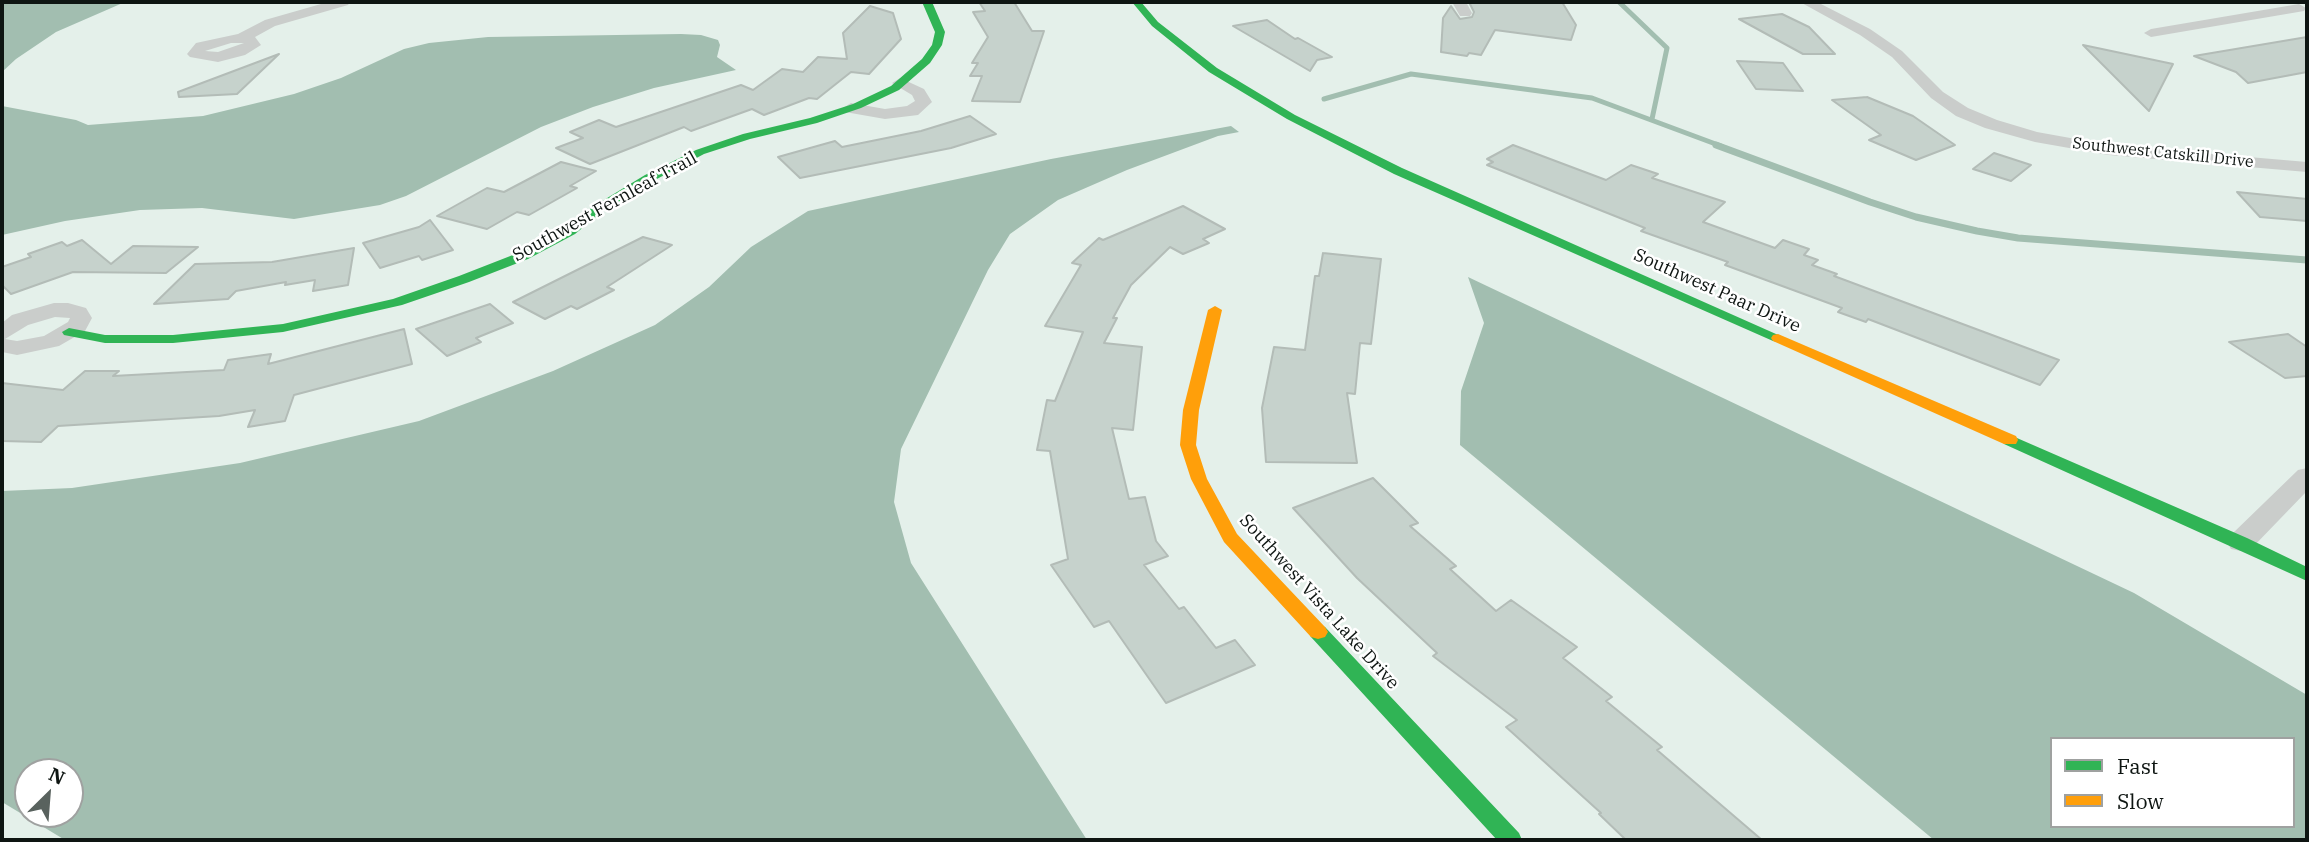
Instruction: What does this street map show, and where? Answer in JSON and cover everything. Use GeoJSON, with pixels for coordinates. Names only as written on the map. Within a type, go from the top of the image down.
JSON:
{"type":"FeatureCollection","features":[{"type":"Feature","properties":{"kind":"street"},"geometry":{"type":"LineString","coordinates":[[242,38],[270,23],[344,2]]}},
{"type":"Feature","properties":{"kind":"street","name":"Southwest Fernleaf Trail"},"geometry":{"type":"LineString","coordinates":[[69,332],[105,339],[173,339],[283,328],[397,302],[523,256],[570,231],[598,209],[649,177],[700,152],[851,108],[901,83],[926,61],[937,45],[940,32],[927,2]]}},
{"type":"Feature","properties":{"kind":"street","name":"Southwest Paar Drive"},"geometry":{"type":"LineString","coordinates":[[1136,2],[1155,24],[1213,70],[1291,117],[1398,171],[2241,542],[2307,575]]}},
{"type":"Feature","properties":{"kind":"street","name":"Southwest Catskill Drive"},"geometry":{"type":"LineString","coordinates":[[1807,2],[1865,32],[1897,54],[1937,95],[1962,112],[1991,124],[2035,137],[2109,150],[2307,167]]}},
{"type":"Feature","properties":{"kind":"street"},"geometry":{"type":"LineString","coordinates":[[2279,2],[2303,10]]}},
{"type":"Feature","properties":{"kind":"street"},"geometry":{"type":"LineString","coordinates":[[2151,33],[2303,10]]}},
{"type":"Feature","properties":{"kind":"street","name":"Southwest Fernleaf Trail"},"geometry":{"type":"LineString","coordinates":[[851,108],[885,114],[912,111],[923,102],[918,92],[901,83]]}},
{"type":"Feature","properties":{"kind":"street"},"geometry":{"type":"LineString","coordinates":[[2,333],[20,320],[37,314],[68,310],[78,313],[81,318],[77,326],[69,332],[34,346],[17,348],[2,345]]}},
{"type":"Feature","properties":{"kind":"street","name":"Southwest Vista Lake Drive"},"geometry":{"type":"LineString","coordinates":[[1216,310],[1191,410],[1188,445],[1199,480],[1230,538],[1511,840]]}},
{"type":"Feature","properties":{"kind":"street"},"geometry":{"type":"LineString","coordinates":[[2241,542],[2307,476]]}},
{"type":"Feature","properties":{"kind":"shaded area"},"geometry":{"type":"Polygon","coordinates":[[[2,2],[125,2],[56,32],[16,59],[2,72],[2,2]]]}},
{"type":"Feature","properties":{"kind":"shaded area"},"geometry":{"type":"Polygon","coordinates":[[[701,35],[718,40],[720,45],[717,57],[736,70],[654,88],[593,107],[541,127],[406,196],[380,205],[294,219],[202,208],[140,210],[65,221],[2,235],[2,106],[76,120],[88,125],[203,116],[294,94],[341,78],[404,49],[429,43],[488,37],[701,35]]]}},
{"type":"Feature","properties":{"kind":"shaded area"},"geometry":{"type":"Polygon","coordinates":[[[1231,126],[1239,132],[1218,136],[1127,170],[1058,200],[1010,234],[988,270],[901,449],[894,502],[911,563],[1087,840],[65,840],[45,828],[84,828],[84,758],[14,758],[14,809],[2,802],[2,491],[72,488],[240,463],[419,421],[553,371],[655,325],[709,287],[751,247],[808,211],[1051,159],[1231,126]]]}},
{"type":"Feature","properties":{"kind":"shaded area"},"geometry":{"type":"Polygon","coordinates":[[[1468,277],[2134,593],[2307,695],[2307,840],[1934,840],[1460,445],[1461,391],[1484,323],[1468,277]]]}},
{"type":"Feature","properties":{"kind":"building"},"geometry":{"type":"Polygon","coordinates":[[[979,2],[1014,2],[1032,31],[1044,31],[1020,102],[972,101],[982,76],[970,76],[978,63],[972,63],[988,37],[973,12],[985,11],[979,2]]]}},
{"type":"Feature","properties":{"kind":"building"},"geometry":{"type":"Polygon","coordinates":[[[1469,2],[1562,2],[1576,25],[1571,40],[1495,30],[1481,55],[1441,52],[1443,18],[1451,6],[1460,19],[1472,17],[1474,12],[1469,2]]]}},
{"type":"Feature","properties":{"kind":"building"},"geometry":{"type":"Polygon","coordinates":[[[870,6],[893,13],[901,39],[869,74],[851,72],[817,99],[809,98],[764,115],[752,109],[691,131],[684,127],[590,164],[556,148],[583,138],[570,132],[599,120],[616,127],[741,85],[753,90],[782,69],[803,72],[818,57],[847,59],[843,33],[870,6]]]}},
{"type":"Feature","properties":{"kind":"building"},"geometry":{"type":"Polygon","coordinates":[[[1782,14],[1809,27],[1835,54],[1803,54],[1739,19],[1782,14]]]}},
{"type":"Feature","properties":{"kind":"building"},"geometry":{"type":"Polygon","coordinates":[[[1267,20],[1295,39],[1298,38],[1332,57],[1317,60],[1310,71],[1233,26],[1267,20]]]}},
{"type":"Feature","properties":{"kind":"building"},"geometry":{"type":"Polygon","coordinates":[[[2307,37],[2307,72],[2248,83],[2236,72],[2194,56],[2307,37]]]}},
{"type":"Feature","properties":{"kind":"building"},"geometry":{"type":"Polygon","coordinates":[[[2083,45],[2173,64],[2149,111],[2083,45]]]}},
{"type":"Feature","properties":{"kind":"building"},"geometry":{"type":"Polygon","coordinates":[[[279,54],[237,94],[179,97],[178,92],[279,54]]]}},
{"type":"Feature","properties":{"kind":"building"},"geometry":{"type":"Polygon","coordinates":[[[1737,61],[1783,63],[1803,91],[1756,89],[1737,61]]]}},
{"type":"Feature","properties":{"kind":"building"},"geometry":{"type":"Polygon","coordinates":[[[1867,97],[1913,116],[1955,145],[1916,160],[1869,140],[1881,135],[1832,100],[1867,97]]]}},
{"type":"Feature","properties":{"kind":"building"},"geometry":{"type":"Polygon","coordinates":[[[970,116],[996,134],[951,148],[800,178],[778,157],[835,141],[842,147],[921,131],[970,116]]]}},
{"type":"Feature","properties":{"kind":"building"},"geometry":{"type":"Polygon","coordinates":[[[1513,145],[1606,180],[1631,165],[1658,174],[1652,178],[1725,202],[1703,222],[1775,248],[1783,240],[1809,249],[1804,255],[1818,260],[1812,265],[1837,274],[1834,276],[2059,360],[2040,385],[1868,319],[1866,322],[1838,312],[1842,308],[1725,265],[1728,262],[1641,231],[1645,228],[1487,165],[1493,162],[1487,159],[1513,145]]]}},
{"type":"Feature","properties":{"kind":"building"},"geometry":{"type":"Polygon","coordinates":[[[1994,153],[2031,165],[2011,181],[1973,169],[1994,153]]]}},
{"type":"Feature","properties":{"kind":"building"},"geometry":{"type":"Polygon","coordinates":[[[561,162],[596,171],[570,186],[577,188],[529,215],[517,212],[487,229],[437,216],[487,188],[504,192],[561,162]]]}},
{"type":"Feature","properties":{"kind":"building"},"geometry":{"type":"Polygon","coordinates":[[[2237,192],[2307,199],[2307,221],[2260,217],[2237,192]]]}},
{"type":"Feature","properties":{"kind":"building"},"geometry":{"type":"Polygon","coordinates":[[[1183,206],[1225,229],[1203,239],[1209,243],[1183,254],[1170,247],[1131,285],[1113,318],[1117,318],[1104,343],[1142,347],[1133,430],[1112,428],[1129,499],[1145,497],[1156,541],[1168,556],[1144,565],[1179,609],[1184,607],[1216,648],[1235,640],[1255,665],[1166,703],[1109,621],[1094,627],[1051,565],[1068,559],[1050,451],[1037,450],[1047,400],[1055,401],[1083,332],[1045,326],[1081,265],[1072,263],[1099,238],[1103,240],[1183,206]]]}},
{"type":"Feature","properties":{"kind":"building"},"geometry":{"type":"Polygon","coordinates":[[[430,220],[453,250],[422,260],[419,256],[380,268],[363,243],[419,227],[430,220]]]}},
{"type":"Feature","properties":{"kind":"building"},"geometry":{"type":"Polygon","coordinates":[[[643,237],[672,245],[607,287],[614,290],[577,309],[571,306],[545,319],[513,302],[643,237]]]}},
{"type":"Feature","properties":{"kind":"building"},"geometry":{"type":"Polygon","coordinates":[[[82,240],[111,264],[133,246],[198,247],[166,273],[73,272],[11,294],[2,285],[2,267],[62,242],[67,246],[82,240]]]}},
{"type":"Feature","properties":{"kind":"building"},"geometry":{"type":"Polygon","coordinates":[[[354,248],[348,285],[313,291],[315,280],[285,285],[286,282],[236,291],[228,299],[154,304],[195,264],[272,262],[354,248]]]}},
{"type":"Feature","properties":{"kind":"building"},"geometry":{"type":"Polygon","coordinates":[[[1323,253],[1381,259],[1371,344],[1360,343],[1355,394],[1347,393],[1357,463],[1266,462],[1262,408],[1274,347],[1305,350],[1315,276],[1319,276],[1323,253]]]}},
{"type":"Feature","properties":{"kind":"building"},"geometry":{"type":"Polygon","coordinates":[[[490,304],[513,323],[476,338],[481,342],[447,356],[416,329],[490,304]]]}},
{"type":"Feature","properties":{"kind":"building"},"geometry":{"type":"Polygon","coordinates":[[[404,329],[412,364],[294,395],[285,421],[248,427],[255,410],[219,416],[58,426],[41,442],[2,441],[2,383],[63,390],[85,371],[119,371],[113,376],[224,370],[228,360],[271,354],[268,364],[404,329]]]}},
{"type":"Feature","properties":{"kind":"building"},"geometry":{"type":"Polygon","coordinates":[[[2288,334],[2307,347],[2307,376],[2285,378],[2229,342],[2288,334]]]}},
{"type":"Feature","properties":{"kind":"building"},"geometry":{"type":"Polygon","coordinates":[[[1373,478],[1418,523],[1410,526],[1456,566],[1450,569],[1496,611],[1511,600],[1577,647],[1563,658],[1612,697],[1606,701],[1662,747],[1657,750],[1762,840],[1626,840],[1599,814],[1601,813],[1506,727],[1517,720],[1433,656],[1437,653],[1357,578],[1293,508],[1373,478]]]}},
{"type":"Feature","properties":{"kind":"waterway"},"geometry":{"type":"LineString","coordinates":[[1619,2],[1667,48],[1652,119]]}},
{"type":"Feature","properties":{"kind":"waterway"},"geometry":{"type":"LineString","coordinates":[[1324,99],[1411,74],[1592,98],[1721,146]]}},
{"type":"Feature","properties":{"kind":"waterway"},"geometry":{"type":"LineString","coordinates":[[1716,145],[1870,202],[1916,217],[1977,231],[2018,238],[2307,260]]}},
{"type":"Feature","properties":{"kind":"traffic: fast"},"geometry":{"type":"LineString","coordinates":[[69,332],[105,339],[173,339],[283,328],[397,302],[464,279],[523,256],[570,231],[598,209],[649,178],[700,152],[747,136],[813,121],[857,106],[895,88],[926,61],[937,45],[940,32],[927,2]]}},
{"type":"Feature","properties":{"kind":"traffic: fast"},"geometry":{"type":"LineString","coordinates":[[1136,2],[1155,24],[1213,70],[1291,117],[1398,171],[1778,338]]}},
{"type":"Feature","properties":{"kind":"traffic: fast"},"geometry":{"type":"LineString","coordinates":[[2010,440],[2241,542],[2307,575]]}},
{"type":"Feature","properties":{"kind":"traffic: fast"},"geometry":{"type":"LineString","coordinates":[[1318,632],[1511,840]]}},
{"type":"Feature","properties":{"kind":"traffic: slow"},"geometry":{"type":"LineString","coordinates":[[1215,310],[1191,410],[1188,445],[1199,479],[1230,538],[1318,632]]}},
{"type":"Feature","properties":{"kind":"traffic: slow"},"geometry":{"type":"LineString","coordinates":[[1778,338],[2010,440]]}}]}
